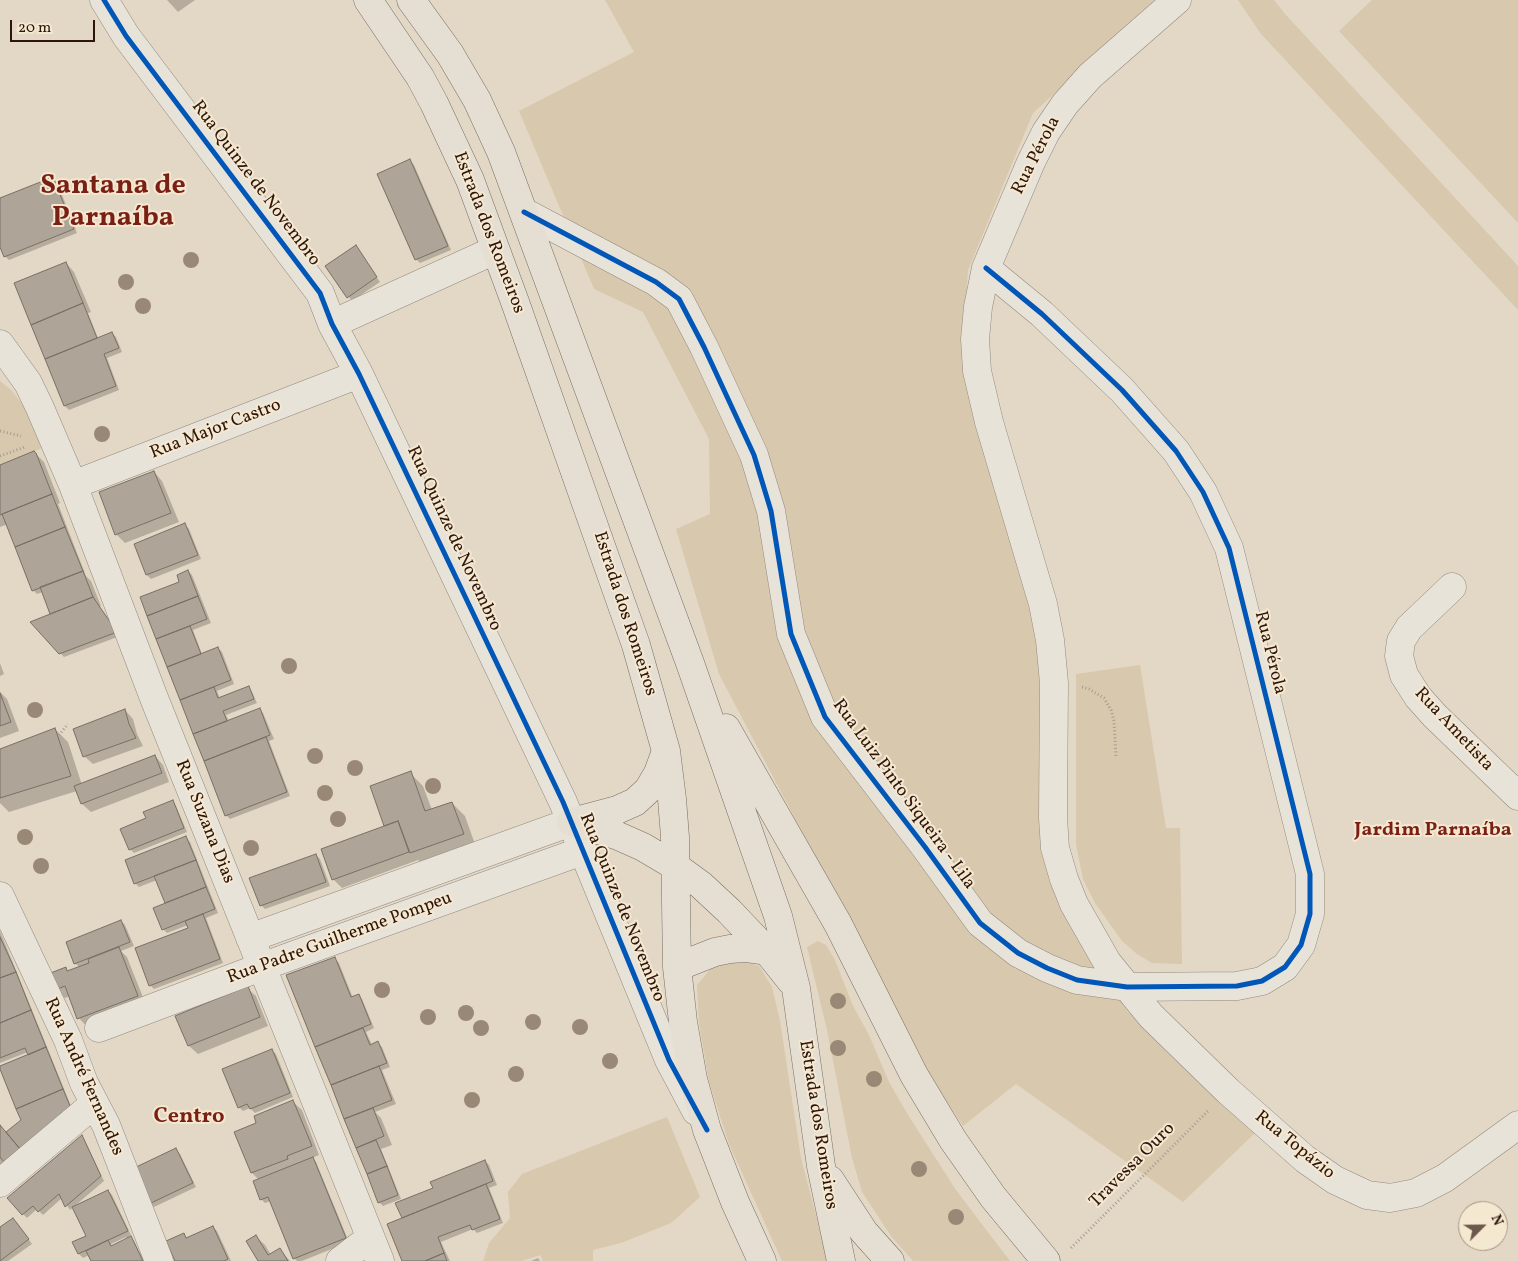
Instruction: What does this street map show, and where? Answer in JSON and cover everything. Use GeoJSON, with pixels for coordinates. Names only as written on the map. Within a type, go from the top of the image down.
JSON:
{"type":"FeatureCollection","features":[{"type":"Feature","properties":{"kind":"main road","name":"Estrada dos Romeiros"},"geometry":{"type":"LineString","coordinates":[[368,0],[420,76],[470,180],[618,592],[651,694],[666,751],[672,799],[677,967],[683,1022],[693,1079],[707,1130],[734,1202],[762,1261]]}},
{"type":"Feature","properties":{"kind":"main road"},"geometry":{"type":"LineString","coordinates":[[412,0],[450,54],[477,100],[501,152],[690,663],[838,924],[919,1083],[954,1140],[993,1197],[1055,1258]]}},
{"type":"Feature","properties":{"kind":"main road","name":"Estrada dos Romeiros"},"geometry":{"type":"LineString","coordinates":[[690,663],[778,916],[796,988],[821,1166],[841,1261]]}},
{"type":"Feature","properties":{"kind":"main road"},"geometry":{"type":"LineString","coordinates":[[571,822],[617,810],[635,802],[648,790],[658,773],[666,751]]}},
{"type":"Feature","properties":{"kind":"main road"},"geometry":{"type":"LineString","coordinates":[[571,822],[616,835],[643,847],[675,866],[701,885],[767,951],[796,988]]}},
{"type":"Feature","properties":{"kind":"main road"},"geometry":{"type":"LineString","coordinates":[[677,967],[730,948],[767,951]]}},
{"type":"Feature","properties":{"kind":"main road"},"geometry":{"type":"LineString","coordinates":[[821,1166],[864,1232],[890,1261]]}},
{"type":"Feature","properties":{"kind":"street","name":"Rua Pérola"},"geometry":{"type":"LineString","coordinates":[[986,268],[1042,314],[1122,390],[1176,450],[1203,492],[1229,548],[1310,874],[1310,914],[1301,945],[1285,967],[1262,980],[1237,986],[1127,988],[1107,962],[1074,904],[1055,848],[1053,818],[1054,683],[1050,640],[1043,604],[989,422],[977,371],[974,339],[978,306],[986,268],[1031,162],[1046,132],[1065,104],[1090,76],[1177,0]]}},
{"type":"Feature","properties":{"kind":"street","name":"Rua Quinze de Novembro"},"geometry":{"type":"LineString","coordinates":[[105,1],[126,36],[320,293],[332,324],[359,374],[558,793],[669,1060],[707,1130]]}},
{"type":"Feature","properties":{"kind":"street","name":"Rua Luiz Pinto Siqueira - Lila"},"geometry":{"type":"LineString","coordinates":[[524,212],[656,282],[678,299],[704,347],[754,455],[771,511],[791,634],[825,717],[919,839],[980,924],[1018,953],[1047,968],[1077,980],[1127,988]]}},
{"type":"Feature","properties":{"kind":"street"},"geometry":{"type":"LineString","coordinates":[[332,324],[495,250]]}},
{"type":"Feature","properties":{"kind":"street","name":"Rua Suzana Dias"},"geometry":{"type":"LineString","coordinates":[[0,344],[28,383],[73,485],[130,637],[375,1250]]}},
{"type":"Feature","properties":{"kind":"street"},"geometry":{"type":"LineString","coordinates":[[0,366],[28,383]]}},
{"type":"Feature","properties":{"kind":"street","name":"Rua Major Castro"},"geometry":{"type":"LineString","coordinates":[[73,485],[359,374]]}},
{"type":"Feature","properties":{"kind":"street","name":"Rua Ametista"},"geometry":{"type":"LineString","coordinates":[[1452,587],[1409,628],[1401,641],[1399,656],[1404,675],[1418,698],[1518,796]]}},
{"type":"Feature","properties":{"kind":"street","name":"Rua Padre Guilherme Pompeu"},"geometry":{"type":"LineString","coordinates":[[250,938],[571,822]]}},
{"type":"Feature","properties":{"kind":"street","name":"Rua Padre Guilherme Pompeu"},"geometry":{"type":"LineString","coordinates":[[99,1028],[261,967],[582,851]]}},
{"type":"Feature","properties":{"kind":"street","name":"Rua André Fernandes"},"geometry":{"type":"LineString","coordinates":[[0,896],[68,1040],[84,1083],[106,1124],[159,1261]]}},
{"type":"Feature","properties":{"kind":"street","name":"Rua Topázio"},"geometry":{"type":"LineString","coordinates":[[1127,988],[1157,1022],[1228,1091],[1305,1159],[1335,1180],[1367,1195],[1390,1198],[1416,1193],[1445,1178],[1518,1125]]}},
{"type":"Feature","properties":{"kind":"street"},"geometry":{"type":"LineString","coordinates":[[0,1184],[94,1104]]}},
{"type":"Feature","properties":{"kind":"street"},"geometry":{"type":"LineString","coordinates":[[340,1261],[375,1250]]}},
{"type":"Feature","properties":{"kind":"path"},"geometry":{"type":"LineString","coordinates":[[0,456],[32,444]]}},
{"type":"Feature","properties":{"kind":"path"},"geometry":{"type":"LineString","coordinates":[[1054,683],[1089,689],[1104,698],[1111,710],[1114,721],[1116,756]]}},
{"type":"Feature","properties":{"kind":"path"},"geometry":{"type":"LineString","coordinates":[[59,735],[68,724]]}},
{"type":"Feature","properties":{"kind":"shaded area"},"geometry":{"type":"Polygon","coordinates":[[[605,0],[1157,0],[1033,113],[968,270],[963,350],[1036,593],[1046,851],[1085,950],[1128,1012],[1255,1133],[1183,1202],[1016,1084],[963,1126],[930,1076],[719,674],[676,529],[710,514],[709,439],[643,312],[594,289],[519,111],[634,52],[605,0]]]}},
{"type":"Feature","properties":{"kind":"shaded area"},"geometry":{"type":"Polygon","coordinates":[[[1238,0],[1274,0],[1518,266],[1518,310],[1261,34],[1238,0]]]}},
{"type":"Feature","properties":{"kind":"shaded area"},"geometry":{"type":"Polygon","coordinates":[[[1372,0],[1518,0],[1518,223],[1339,31],[1372,0]]]}},
{"type":"Feature","properties":{"kind":"shaded area"},"geometry":{"type":"Polygon","coordinates":[[[0,381],[11,390],[28,411],[42,448],[0,465],[0,381]]]}},
{"type":"Feature","properties":{"kind":"shaded area"},"geometry":{"type":"Polygon","coordinates":[[[1140,665],[1166,828],[1180,828],[1182,964],[1152,963],[1137,954],[1122,941],[1095,903],[1083,879],[1076,844],[1076,674],[1140,665]]]}},
{"type":"Feature","properties":{"kind":"shaded area"},"geometry":{"type":"Polygon","coordinates":[[[818,941],[826,945],[835,960],[853,1006],[869,1035],[889,1082],[908,1115],[956,1190],[1010,1261],[913,1261],[891,1236],[862,1192],[852,1158],[827,1030],[807,947],[818,941]]]}},
{"type":"Feature","properties":{"kind":"shaded area"},"geometry":{"type":"Polygon","coordinates":[[[739,959],[759,966],[772,987],[780,1021],[801,1158],[828,1261],[782,1261],[729,1144],[709,1082],[699,1023],[697,985],[713,966],[739,959]]]}},
{"type":"Feature","properties":{"kind":"shaded area"},"geometry":{"type":"Polygon","coordinates":[[[667,1117],[700,1197],[671,1223],[621,1243],[593,1250],[593,1261],[543,1261],[540,1255],[522,1261],[483,1261],[489,1243],[510,1218],[508,1192],[522,1174],[667,1117]]]}},
{"type":"Feature","properties":{"kind":"building"},"geometry":{"type":"Polygon","coordinates":[[[410,159],[448,246],[415,260],[377,174],[410,159]]]}},
{"type":"Feature","properties":{"kind":"building"},"geometry":{"type":"Polygon","coordinates":[[[53,177],[74,229],[4,257],[0,247],[0,198],[53,177]]]}},
{"type":"Feature","properties":{"kind":"building"},"geometry":{"type":"Polygon","coordinates":[[[356,245],[377,277],[347,298],[325,266],[356,245]]]}},
{"type":"Feature","properties":{"kind":"building"},"geometry":{"type":"Polygon","coordinates":[[[66,262],[83,303],[31,325],[14,283],[66,262]]]}},
{"type":"Feature","properties":{"kind":"building"},"geometry":{"type":"Polygon","coordinates":[[[83,303],[97,338],[45,359],[31,325],[83,303]]]}},
{"type":"Feature","properties":{"kind":"building"},"geometry":{"type":"Polygon","coordinates":[[[112,332],[119,348],[104,354],[116,386],[64,406],[45,359],[112,332]]]}},
{"type":"Feature","properties":{"kind":"building"},"geometry":{"type":"Polygon","coordinates":[[[34,451],[52,494],[0,515],[0,465],[34,451]]]}},
{"type":"Feature","properties":{"kind":"building"},"geometry":{"type":"Polygon","coordinates":[[[154,471],[171,513],[115,535],[99,492],[154,471]]]}},
{"type":"Feature","properties":{"kind":"building"},"geometry":{"type":"Polygon","coordinates":[[[52,494],[65,527],[15,547],[2,514],[52,494]]]}},
{"type":"Feature","properties":{"kind":"building"},"geometry":{"type":"Polygon","coordinates":[[[185,523],[198,555],[146,575],[134,544],[185,523]]]}},
{"type":"Feature","properties":{"kind":"building"},"geometry":{"type":"Polygon","coordinates":[[[65,527],[83,571],[32,591],[15,547],[65,527]]]}},
{"type":"Feature","properties":{"kind":"building"},"geometry":{"type":"Polygon","coordinates":[[[188,570],[198,596],[147,616],[140,597],[179,582],[177,575],[188,570]]]}},
{"type":"Feature","properties":{"kind":"building"},"geometry":{"type":"Polygon","coordinates":[[[83,571],[93,597],[50,614],[40,587],[83,571]]]}},
{"type":"Feature","properties":{"kind":"building"},"geometry":{"type":"Polygon","coordinates":[[[198,596],[207,619],[156,639],[147,616],[198,596]]]}},
{"type":"Feature","properties":{"kind":"building"},"geometry":{"type":"Polygon","coordinates":[[[93,597],[117,632],[59,654],[30,622],[93,597]]]}},
{"type":"Feature","properties":{"kind":"building"},"geometry":{"type":"Polygon","coordinates":[[[190,626],[201,654],[167,667],[156,639],[190,626]]]}},
{"type":"Feature","properties":{"kind":"building"},"geometry":{"type":"Polygon","coordinates":[[[218,647],[231,680],[180,700],[167,667],[218,647]]]}},
{"type":"Feature","properties":{"kind":"building"},"geometry":{"type":"Polygon","coordinates":[[[249,686],[254,699],[223,711],[227,721],[193,734],[180,700],[214,687],[218,698],[249,686]]]}},
{"type":"Feature","properties":{"kind":"building"},"geometry":{"type":"Polygon","coordinates":[[[0,693],[11,722],[0,726],[0,693]]]}},
{"type":"Feature","properties":{"kind":"building"},"geometry":{"type":"Polygon","coordinates":[[[260,708],[270,735],[204,761],[193,734],[260,708]]]}},
{"type":"Feature","properties":{"kind":"building"},"geometry":{"type":"Polygon","coordinates":[[[125,709],[129,724],[136,738],[83,757],[73,729],[125,709]]]}},
{"type":"Feature","properties":{"kind":"building"},"geometry":{"type":"Polygon","coordinates":[[[55,728],[71,776],[0,798],[0,749],[55,728]]]}},
{"type":"Feature","properties":{"kind":"building"},"geometry":{"type":"Polygon","coordinates":[[[266,737],[287,792],[225,816],[204,761],[266,737]]]}},
{"type":"Feature","properties":{"kind":"building"},"geometry":{"type":"Polygon","coordinates":[[[155,755],[162,773],[81,804],[74,786],[155,755]]]}},
{"type":"Feature","properties":{"kind":"building"},"geometry":{"type":"Polygon","coordinates":[[[411,771],[425,811],[452,802],[464,834],[410,853],[398,821],[384,826],[370,786],[411,771]]]}},
{"type":"Feature","properties":{"kind":"building"},"geometry":{"type":"Polygon","coordinates":[[[173,800],[184,828],[129,850],[120,829],[146,818],[143,812],[173,800]]]}},
{"type":"Feature","properties":{"kind":"building"},"geometry":{"type":"Polygon","coordinates":[[[398,821],[409,852],[332,880],[321,849],[398,821]]]}},
{"type":"Feature","properties":{"kind":"building"},"geometry":{"type":"Polygon","coordinates":[[[186,836],[196,860],[134,884],[125,860],[186,836]]]}},
{"type":"Feature","properties":{"kind":"building"},"geometry":{"type":"Polygon","coordinates":[[[316,854],[326,882],[260,906],[249,878],[316,854]]]}},
{"type":"Feature","properties":{"kind":"building"},"geometry":{"type":"Polygon","coordinates":[[[196,860],[206,887],[165,903],[154,876],[196,860]]]}},
{"type":"Feature","properties":{"kind":"building"},"geometry":{"type":"Polygon","coordinates":[[[206,887],[215,909],[162,930],[153,908],[206,887]]]}},
{"type":"Feature","properties":{"kind":"building"},"geometry":{"type":"Polygon","coordinates":[[[203,914],[220,959],[149,986],[135,948],[188,928],[185,921],[203,914]]]}},
{"type":"Feature","properties":{"kind":"building"},"geometry":{"type":"Polygon","coordinates":[[[121,920],[130,942],[74,964],[66,942],[121,920]]]}},
{"type":"Feature","properties":{"kind":"building"},"geometry":{"type":"Polygon","coordinates":[[[0,937],[16,972],[0,978],[0,937]]]}},
{"type":"Feature","properties":{"kind":"building"},"geometry":{"type":"Polygon","coordinates":[[[119,947],[138,996],[77,1019],[65,986],[55,990],[48,974],[66,967],[67,971],[89,963],[88,959],[119,947]]]}},
{"type":"Feature","properties":{"kind":"building"},"geometry":{"type":"Polygon","coordinates":[[[335,957],[351,997],[359,994],[371,1024],[315,1047],[286,975],[335,957]]]}},
{"type":"Feature","properties":{"kind":"building"},"geometry":{"type":"Polygon","coordinates":[[[16,972],[31,1010],[0,1023],[0,978],[16,972]]]}},
{"type":"Feature","properties":{"kind":"building"},"geometry":{"type":"Polygon","coordinates":[[[248,986],[260,1017],[188,1046],[175,1016],[248,986]]]}},
{"type":"Feature","properties":{"kind":"building"},"geometry":{"type":"Polygon","coordinates":[[[31,1010],[46,1047],[28,1055],[25,1048],[0,1058],[0,1023],[31,1010]]]}},
{"type":"Feature","properties":{"kind":"building"},"geometry":{"type":"Polygon","coordinates":[[[363,1028],[370,1045],[378,1041],[387,1063],[331,1085],[315,1047],[363,1028]]]}},
{"type":"Feature","properties":{"kind":"building"},"geometry":{"type":"Polygon","coordinates":[[[46,1047],[63,1089],[16,1109],[0,1066],[46,1047]]]}},
{"type":"Feature","properties":{"kind":"building"},"geometry":{"type":"Polygon","coordinates":[[[272,1049],[290,1093],[250,1109],[247,1104],[238,1108],[222,1069],[272,1049]]]}},
{"type":"Feature","properties":{"kind":"building"},"geometry":{"type":"Polygon","coordinates":[[[379,1066],[392,1100],[344,1119],[331,1085],[379,1066]]]}},
{"type":"Feature","properties":{"kind":"building"},"geometry":{"type":"Polygon","coordinates":[[[63,1089],[70,1106],[20,1149],[6,1132],[21,1120],[16,1109],[63,1089]]]}},
{"type":"Feature","properties":{"kind":"building"},"geometry":{"type":"Polygon","coordinates":[[[293,1100],[312,1146],[287,1156],[288,1159],[251,1173],[234,1132],[256,1123],[254,1116],[293,1100]]]}},
{"type":"Feature","properties":{"kind":"building"},"geometry":{"type":"Polygon","coordinates":[[[373,1108],[384,1136],[356,1148],[344,1119],[373,1108]]]}},
{"type":"Feature","properties":{"kind":"building"},"geometry":{"type":"Polygon","coordinates":[[[0,1125],[20,1149],[4,1162],[0,1157],[0,1125]]]}},
{"type":"Feature","properties":{"kind":"building"},"geometry":{"type":"Polygon","coordinates":[[[82,1135],[101,1176],[65,1207],[59,1194],[38,1212],[33,1206],[22,1215],[7,1198],[82,1135]]]}},
{"type":"Feature","properties":{"kind":"building"},"geometry":{"type":"Polygon","coordinates":[[[376,1140],[387,1166],[367,1174],[356,1148],[376,1140]]]}},
{"type":"Feature","properties":{"kind":"building"},"geometry":{"type":"Polygon","coordinates":[[[176,1148],[193,1183],[149,1204],[132,1169],[176,1148]]]}},
{"type":"Feature","properties":{"kind":"building"},"geometry":{"type":"Polygon","coordinates":[[[313,1157],[346,1238],[293,1259],[268,1197],[260,1200],[253,1181],[313,1157]]]}},
{"type":"Feature","properties":{"kind":"building"},"geometry":{"type":"Polygon","coordinates":[[[485,1160],[493,1181],[402,1218],[395,1203],[433,1188],[430,1182],[485,1160]]]}},
{"type":"Feature","properties":{"kind":"building"},"geometry":{"type":"Polygon","coordinates":[[[387,1166],[398,1195],[378,1203],[367,1174],[387,1166]]]}},
{"type":"Feature","properties":{"kind":"building"},"geometry":{"type":"Polygon","coordinates":[[[486,1184],[500,1219],[472,1230],[470,1225],[438,1237],[444,1253],[425,1261],[402,1261],[387,1224],[486,1184]]]}},
{"type":"Feature","properties":{"kind":"building"},"geometry":{"type":"Polygon","coordinates":[[[108,1190],[128,1231],[78,1254],[72,1242],[86,1236],[72,1207],[108,1190]]]}},
{"type":"Feature","properties":{"kind":"building"},"geometry":{"type":"Polygon","coordinates":[[[13,1218],[29,1239],[0,1261],[0,1227],[13,1218]]]}},
{"type":"Feature","properties":{"kind":"building"},"geometry":{"type":"Polygon","coordinates":[[[213,1226],[228,1259],[224,1261],[175,1261],[166,1241],[184,1233],[186,1238],[213,1226]]]}},
{"type":"Feature","properties":{"kind":"building"},"geometry":{"type":"Polygon","coordinates":[[[256,1235],[268,1255],[280,1248],[288,1261],[258,1261],[246,1241],[256,1235]]]}},
{"type":"Feature","properties":{"kind":"building"},"geometry":{"type":"Polygon","coordinates":[[[131,1236],[143,1261],[91,1261],[86,1251],[108,1240],[111,1246],[131,1236]]]}},
{"type":"Feature","properties":{"kind":"building"},"geometry":{"type":"Polygon","coordinates":[[[444,1253],[447,1261],[425,1261],[444,1253]]]}},
{"type":"Feature","properties":{"kind":"cycle path"},"geometry":{"type":"LineString","coordinates":[[104,0],[126,36],[320,293],[332,324],[359,374],[563,802],[669,1060],[707,1130]]}},
{"type":"Feature","properties":{"kind":"cycle path"},"geometry":{"type":"LineString","coordinates":[[524,212],[656,282],[679,299],[704,347],[754,455],[771,511],[791,634],[825,717],[925,847],[980,923],[1018,953],[1047,968],[1077,980],[1127,987],[1237,986],[1262,981],[1285,967],[1301,945],[1310,914],[1310,874],[1229,548],[1203,492],[1176,451],[1122,390],[1042,314],[986,268]]}},
{"type":"Feature","properties":{"kind":"district","name":"Santana de Parnaíba"},"geometry":{"type":"Point","coordinates":[113,204]}},
{"type":"Feature","properties":{"kind":"district","name":"Jardim Parnaíba"},"geometry":{"type":"Point","coordinates":[1433,831]}},
{"type":"Feature","properties":{"kind":"district","name":"Centro"},"geometry":{"type":"Point","coordinates":[189,1118]}}]}
